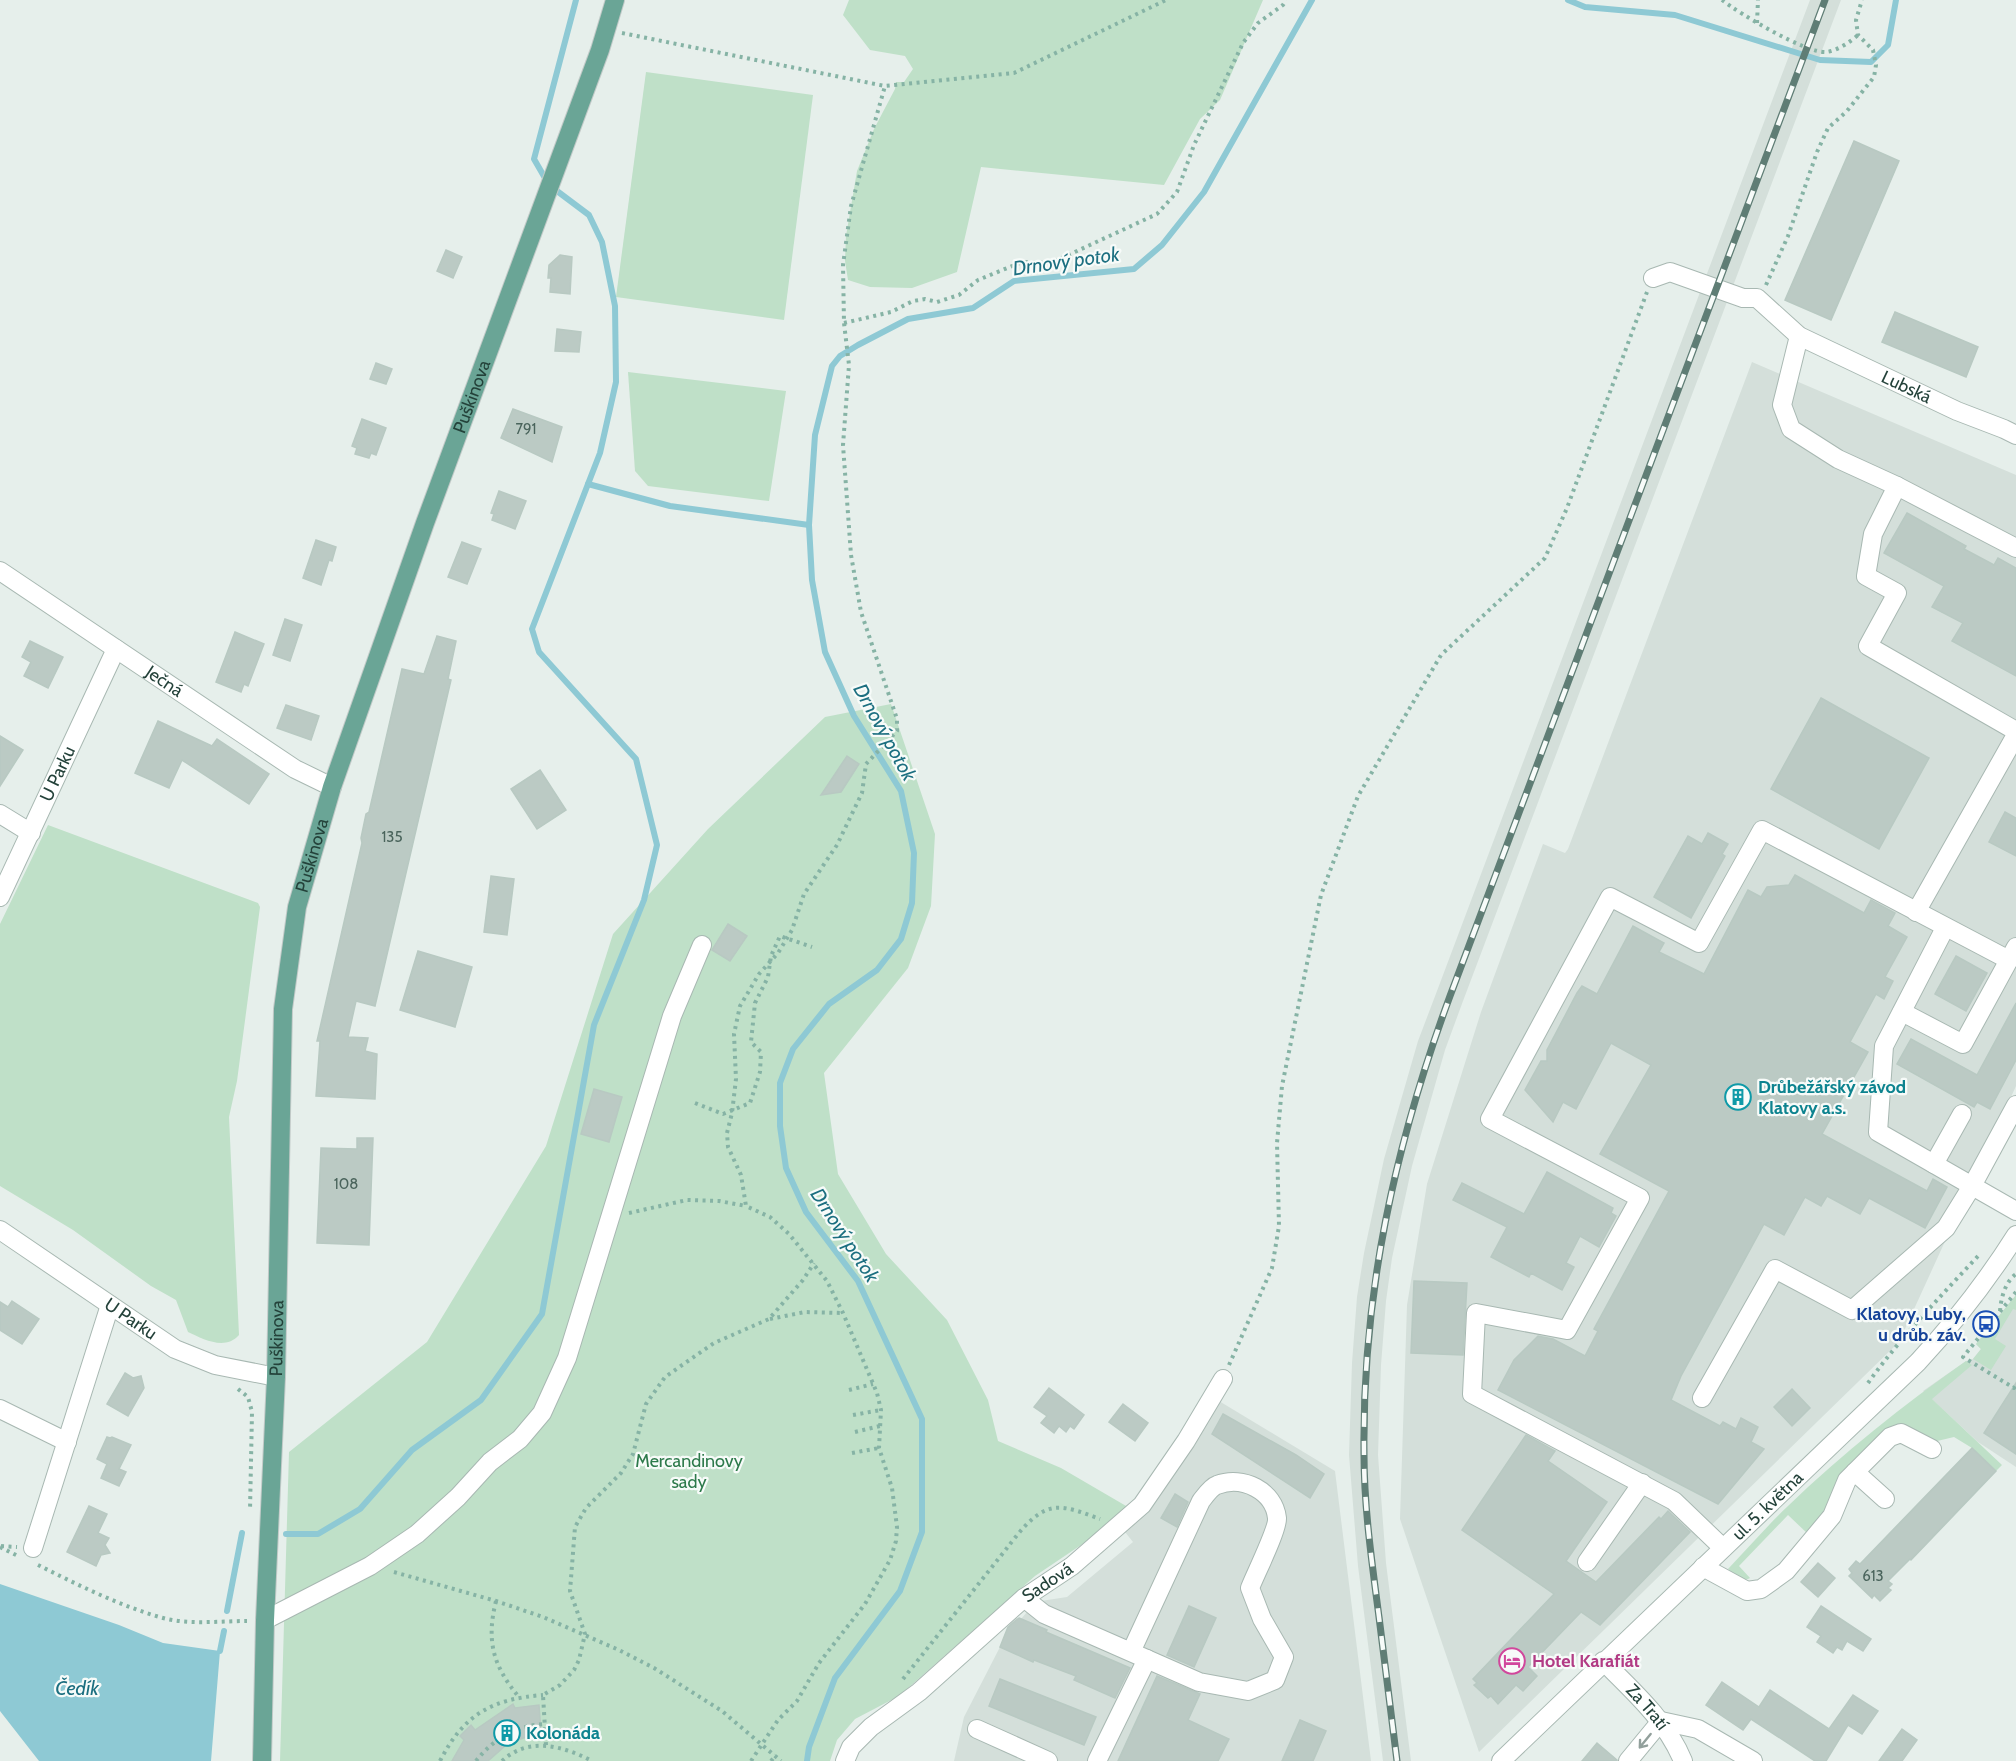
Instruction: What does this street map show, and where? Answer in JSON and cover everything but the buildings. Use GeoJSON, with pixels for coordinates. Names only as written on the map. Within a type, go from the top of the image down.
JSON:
{"type":"FeatureCollection","features":[{"type":"Feature","properties":{"kind":"main road","name":"Puškinova"},"geometry":{"type":"LineString","coordinates":[[262,1761],[256,1621],[276,1377],[283,1009],[297,908],[332,786],[615,0]]}},
{"type":"Feature","properties":{"kind":"street"},"geometry":{"type":"LineString","coordinates":[[1653,278],[1670,272],[1743,298],[1757,298]]}},
{"type":"Feature","properties":{"kind":"street","name":"Lubská"},"geometry":{"type":"LineString","coordinates":[[1757,298],[1799,336],[1957,411],[2016,435]]}},
{"type":"Feature","properties":{"kind":"street"},"geometry":{"type":"LineString","coordinates":[[1799,336],[1782,405],[1791,429],[1838,459],[1897,486],[2016,548]]}},
{"type":"Feature","properties":{"kind":"street"},"geometry":{"type":"LineString","coordinates":[[1897,486],[1873,534],[1866,576],[1897,593],[1868,646],[2016,733],[1916,912]]}},
{"type":"Feature","properties":{"kind":"street","name":"Ječná"},"geometry":{"type":"LineString","coordinates":[[0,571],[295,769],[332,786]]}},
{"type":"Feature","properties":{"kind":"street","name":"U Parku"},"geometry":{"type":"LineString","coordinates":[[0,897],[116,649]]}},
{"type":"Feature","properties":{"kind":"street"},"geometry":{"type":"LineString","coordinates":[[0,814],[31,833]]}},
{"type":"Feature","properties":{"kind":"street"},"geometry":{"type":"LineString","coordinates":[[1723,1548],[1674,1500],[1472,1394],[1476,1312],[1567,1330],[1640,1198],[1490,1119],[1610,897],[1699,943],[1762,830],[1946,927],[2012,954],[1963,1044],[1902,1012]]}},
{"type":"Feature","properties":{"kind":"street"},"geometry":{"type":"LineString","coordinates":[[1946,927],[1884,1046],[1878,1132],[2016,1211]]}},
{"type":"Feature","properties":{"kind":"street"},"geometry":{"type":"LineString","coordinates":[[256,1621],[370,1566],[417,1534],[458,1497],[490,1462],[520,1439],[542,1413],[567,1358],[672,1016],[702,945]]}},
{"type":"Feature","properties":{"kind":"street"},"geometry":{"type":"LineString","coordinates":[[1702,1398],[1775,1269],[1852,1310],[1946,1228],[1972,1186],[2016,1105]]}},
{"type":"Feature","properties":{"kind":"street"},"geometry":{"type":"LineString","coordinates":[[1934,1164],[1962,1114]]}},
{"type":"Feature","properties":{"kind":"street","name":"U Parku"},"geometry":{"type":"LineString","coordinates":[[0,1230],[175,1349],[215,1365],[276,1377]]}},
{"type":"Feature","properties":{"kind":"street","name":"ul. 5. května"},"geometry":{"type":"LineString","coordinates":[[1501,1761],[1918,1362],[1966,1308],[2016,1235]]}},
{"type":"Feature","properties":{"kind":"street"},"geometry":{"type":"LineString","coordinates":[[31,1557],[110,1305]]}},
{"type":"Feature","properties":{"kind":"street","name":"Sadová"},"geometry":{"type":"LineString","coordinates":[[845,1761],[851,1747],[871,1727],[919,1692],[1024,1598],[1072,1566],[1142,1505],[1186,1441],[1222,1379]]}},
{"type":"Feature","properties":{"kind":"street"},"geometry":{"type":"LineString","coordinates":[[0,1408],[67,1442]]}},
{"type":"Feature","properties":{"kind":"street"},"geometry":{"type":"LineString","coordinates":[[1703,1567],[1747,1591],[1761,1589],[1786,1571],[1832,1516],[1843,1488],[1855,1472],[1890,1437],[1901,1433],[1932,1449]]}},
{"type":"Feature","properties":{"kind":"street"},"geometry":{"type":"LineString","coordinates":[[1855,1472],[1885,1498]]}},
{"type":"Feature","properties":{"kind":"street"},"geometry":{"type":"LineString","coordinates":[[1024,1598],[1044,1614],[1139,1655],[1199,1682],[1248,1691],[1275,1680],[1284,1657],[1262,1618],[1250,1588],[1277,1521],[1273,1502],[1258,1487],[1234,1482],[1215,1485],[1201,1501],[1139,1655],[1097,1761]]}},
{"type":"Feature","properties":{"kind":"street"},"geometry":{"type":"LineString","coordinates":[[1587,1562],[1642,1483]]}},
{"type":"Feature","properties":{"kind":"street","name":"Za Tratí"},"geometry":{"type":"LineString","coordinates":[[1603,1661],[1661,1721],[1676,1744],[1683,1761]]}},
{"type":"Feature","properties":{"kind":"street"},"geometry":{"type":"LineString","coordinates":[[1628,1761],[1661,1721],[1698,1730],[1753,1761]]}},
{"type":"Feature","properties":{"kind":"street"},"geometry":{"type":"LineString","coordinates":[[977,1729],[1048,1761]]}},
{"type":"Feature","properties":{"kind":"path"},"geometry":{"type":"LineString","coordinates":[[606,30],[885,86],[1014,73],[1166,0]]}},
{"type":"Feature","properties":{"kind":"path"},"geometry":{"type":"LineString","coordinates":[[844,323],[891,312],[913,301],[925,299],[938,302],[959,295],[978,280],[1022,262],[1051,263],[1157,214],[1178,192],[1194,145],[1243,43],[1258,23],[1283,5],[1286,0]]}},
{"type":"Feature","properties":{"kind":"path"},"geometry":{"type":"LineString","coordinates":[[1722,0],[1737,12],[1795,43],[1825,52],[1845,45],[1858,35]]}},
{"type":"Feature","properties":{"kind":"path"},"geometry":{"type":"LineString","coordinates":[[1757,22],[1758,0]]}},
{"type":"Feature","properties":{"kind":"path"},"geometry":{"type":"LineString","coordinates":[[1757,298],[1766,285],[1788,236],[1817,152],[1828,128],[1847,111],[1874,77],[1876,65],[1873,50],[1858,35],[1856,20],[1862,0]]}},
{"type":"Feature","properties":{"kind":"path"},"geometry":{"type":"LineString","coordinates":[[746,1206],[741,1175],[728,1147],[727,1133],[736,1079],[734,1034],[740,1006],[759,974],[778,952],[792,930],[804,894],[837,845],[862,793],[866,764],[895,735],[897,719],[861,612],[851,555],[843,445],[849,346],[844,323],[843,265],[851,206],[885,86]]}},
{"type":"Feature","properties":{"kind":"path"},"geometry":{"type":"LineString","coordinates":[[1222,1379],[1272,1268],[1279,1226],[1276,1143],[1282,1086],[1322,896],[1358,796],[1441,655],[1545,558],[1567,508],[1637,313],[1653,278]]}},
{"type":"Feature","properties":{"kind":"path"},"geometry":{"type":"LineString","coordinates":[[695,1103],[723,1114],[750,1103],[760,1072],[761,1052],[751,1042],[752,1020],[755,1004],[768,977],[771,956],[780,936],[812,947]]}},
{"type":"Feature","properties":{"kind":"path"},"geometry":{"type":"LineString","coordinates":[[610,1223],[632,1212],[687,1200],[719,1201],[746,1206],[770,1217],[789,1234],[827,1281],[877,1393],[880,1410],[879,1448],[892,1488],[896,1512],[896,1541],[890,1560],[865,1604],[819,1663],[797,1701],[778,1720],[751,1761]]}},
{"type":"Feature","properties":{"kind":"path"},"geometry":{"type":"LineString","coordinates":[[1862,1392],[1889,1354],[1987,1244],[2003,1256]]}},
{"type":"Feature","properties":{"kind":"path"},"geometry":{"type":"LineString","coordinates":[[769,1319],[803,1280],[814,1263]]}},
{"type":"Feature","properties":{"kind":"path"},"geometry":{"type":"LineString","coordinates":[[2000,1312],[2005,1289],[2016,1274]]}},
{"type":"Feature","properties":{"kind":"path"},"geometry":{"type":"LineString","coordinates":[[2015,1387],[1963,1357],[2016,1292]]}},
{"type":"Feature","properties":{"kind":"path"},"geometry":{"type":"LineString","coordinates":[[440,1761],[450,1742],[481,1711],[501,1701],[543,1695],[560,1685],[574,1670],[579,1660],[585,1634],[570,1591],[573,1538],[579,1518],[621,1473],[633,1454],[646,1404],[665,1377],[714,1343],[769,1319],[805,1312],[843,1313]]}},
{"type":"Feature","properties":{"kind":"path"},"geometry":{"type":"LineString","coordinates":[[849,1390],[873,1384]]}},
{"type":"Feature","properties":{"kind":"path"},"geometry":{"type":"LineString","coordinates":[[229,1386],[237,1388],[248,1397],[252,1412],[249,1519]]}},
{"type":"Feature","properties":{"kind":"path"},"geometry":{"type":"LineString","coordinates":[[853,1415],[880,1410]]}},
{"type":"Feature","properties":{"kind":"path"},"geometry":{"type":"LineString","coordinates":[[855,1432],[880,1426]]}},
{"type":"Feature","properties":{"kind":"path"},"geometry":{"type":"LineString","coordinates":[[852,1453],[879,1448]]}},
{"type":"Feature","properties":{"kind":"path"},"geometry":{"type":"LineString","coordinates":[[899,1685],[988,1570],[1021,1531],[1039,1515],[1054,1508],[1076,1511],[1118,1526]]}},
{"type":"Feature","properties":{"kind":"path"},"geometry":{"type":"LineString","coordinates":[[0,1547],[31,1557],[115,1600],[164,1618],[194,1621],[256,1621]]}},
{"type":"Feature","properties":{"kind":"path"},"geometry":{"type":"LineString","coordinates":[[370,1566],[496,1601],[585,1634],[654,1668],[722,1711],[776,1755],[779,1761]]}},
{"type":"Feature","properties":{"kind":"path"},"geometry":{"type":"LineString","coordinates":[[496,1601],[491,1618],[494,1657],[499,1670],[519,1697]]}},
{"type":"Feature","properties":{"kind":"path"},"geometry":{"type":"LineString","coordinates":[[247,1610],[256,1621]]}},
{"type":"Feature","properties":{"kind":"path"},"geometry":{"type":"LineString","coordinates":[[246,1633],[256,1621]]}},
{"type":"Feature","properties":{"kind":"path"},"geometry":{"type":"LineString","coordinates":[[543,1695],[546,1745]]}},
{"type":"Feature","properties":{"kind":"path"},"geometry":{"type":"LineString","coordinates":[[477,1761],[487,1748],[508,1734],[529,1726],[545,1724]]}},
{"type":"Feature","properties":{"kind":"path"},"geometry":{"type":"LineString","coordinates":[[502,1761],[524,1748],[546,1745],[569,1750],[592,1761]]}},
{"type":"Feature","properties":{"kind":"path"},"geometry":{"type":"LineString","coordinates":[[771,1761],[776,1755]]}},
{"type":"Feature","properties":{"kind":"shaded area"},"geometry":{"type":"Polygon","coordinates":[[[1810,0],[1841,0],[1463,1001],[1445,1050],[1412,1166],[1392,1258],[1386,1301],[1378,1455],[1386,1563],[1411,1761],[1383,1761],[1358,1566],[1349,1455],[1357,1297],[1384,1159],[1418,1041],[1810,0]]]}},
{"type":"Feature","properties":{"kind":"shaded area"},"geometry":{"type":"Polygon","coordinates":[[[1752,362],[2016,475],[2016,1086],[1899,1342],[1479,1752],[1400,1519],[1407,1305],[1427,1184],[1481,1012],[1543,844],[1565,853],[1568,849],[1752,362]]]}},
{"type":"Feature","properties":{"kind":"shaded area"},"geometry":{"type":"Polygon","coordinates":[[[2016,1295],[2016,1467],[1978,1442],[1923,1391],[1966,1361],[1973,1359],[1981,1349],[1976,1344],[2016,1295]]]}},
{"type":"Feature","properties":{"kind":"shaded area"},"geometry":{"type":"Polygon","coordinates":[[[1219,1401],[1335,1471],[1371,1761],[954,1761],[964,1717],[1000,1647],[1013,1616],[1021,1619],[1038,1599],[1041,1601],[1067,1597],[1133,1542],[1125,1532],[1143,1515],[1219,1401]]]}},
{"type":"Feature","properties":{"kind":"green space"},"geometry":{"type":"Polygon","coordinates":[[[849,0],[1263,0],[1220,100],[1200,119],[1164,185],[981,167],[957,272],[912,288],[870,287],[848,280],[845,261],[846,236],[857,171],[874,129],[895,89],[896,82],[904,82],[913,69],[905,56],[870,50],[843,15],[849,0]]]}},
{"type":"Feature","properties":{"kind":"green space"},"geometry":{"type":"Polygon","coordinates":[[[646,72],[813,95],[784,320],[616,297],[646,72]]]}},
{"type":"Feature","properties":{"kind":"green space"},"geometry":{"type":"Polygon","coordinates":[[[628,372],[786,391],[769,501],[648,486],[635,471],[628,372]]]}},
{"type":"Feature","properties":{"kind":"green space","name":"Mercandinovy sady"},"geometry":{"type":"Polygon","coordinates":[[[891,704],[935,834],[931,906],[908,968],[824,1073],[838,1174],[886,1254],[947,1320],[988,1400],[998,1441],[1061,1468],[1133,1510],[1035,1576],[899,1696],[855,1719],[837,1740],[830,1761],[280,1761],[289,1452],[427,1342],[546,1146],[613,934],[708,829],[825,717],[891,704]]]}},
{"type":"Feature","properties":{"kind":"green space"},"geometry":{"type":"Polygon","coordinates":[[[48,825],[258,903],[260,907],[237,1081],[229,1117],[239,1335],[233,1340],[214,1342],[188,1332],[176,1300],[151,1286],[73,1230],[0,1186],[0,924],[48,825]]]}},
{"type":"Feature","properties":{"kind":"green space"},"geometry":{"type":"Polygon","coordinates":[[[2016,1295],[2016,1310],[2013,1309],[1995,1339],[2006,1346],[1991,1370],[1973,1359],[1981,1349],[1976,1344],[2016,1295]]]}},
{"type":"Feature","properties":{"kind":"green space"},"geometry":{"type":"Polygon","coordinates":[[[1966,1361],[1972,1365],[1932,1399],[2002,1465],[1996,1471],[1972,1448],[1954,1437],[1933,1442],[1895,1427],[1809,1535],[1788,1515],[1739,1566],[1750,1578],[1741,1579],[1728,1569],[1780,1514],[1830,1467],[1896,1412],[1966,1361]]]}},
{"type":"Feature","properties":{"kind":"water","name":"Čedík"},"geometry":{"type":"Polygon","coordinates":[[[0,1584],[119,1625],[163,1643],[220,1651],[211,1761],[39,1761],[0,1711],[0,1584]]]}},
{"type":"Feature","properties":{"kind":"waterway"},"geometry":{"type":"LineString","coordinates":[[286,1534],[318,1534],[360,1509],[412,1450],[481,1400],[542,1314],[594,1025],[644,900],[657,845],[636,759],[539,652],[532,629],[600,453],[616,382],[615,306],[602,242],[589,215],[549,185],[534,159],[576,0]]}},
{"type":"Feature","properties":{"kind":"waterway","name":"Drnový potok"},"geometry":{"type":"LineString","coordinates":[[807,1761],[809,1747],[835,1678],[900,1591],[922,1532],[922,1419],[858,1281],[806,1212],[786,1168],[780,1126],[780,1083],[793,1049],[829,1004],[877,970],[901,939],[912,903],[914,853],[901,791],[854,716],[825,652],[812,580],[809,525],[815,435],[832,366],[840,356],[908,319],[973,308],[1014,281],[1134,269],[1162,245],[1204,192],[1312,0]]}},
{"type":"Feature","properties":{"kind":"waterway","name":"Drnový potok"},"geometry":{"type":"LineString","coordinates":[[1568,0],[1585,7],[1675,15],[1820,60],[1871,62],[1888,45],[1896,0]]}},
{"type":"Feature","properties":{"kind":"waterway"},"geometry":{"type":"LineString","coordinates":[[588,484],[670,506],[809,525]]}},
{"type":"Feature","properties":{"kind":"waterway"},"geometry":{"type":"LineString","coordinates":[[227,1611],[242,1533]]}},
{"type":"Feature","properties":{"kind":"waterway"},"geometry":{"type":"LineString","coordinates":[[220,1651],[224,1631]]}},
{"type":"Feature","properties":{"kind":"railway"},"geometry":{"type":"LineString","coordinates":[[1397,1761],[1369,1536],[1364,1454],[1369,1335],[1376,1278],[1398,1164],[1430,1052],[1450,996],[1825,0]]}},
{"type":"Feature","properties":{"kind":"place","name":"Drůbežářský závod Klatovy a.s."},"geometry":{"type":"Point","coordinates":[1738,1097]}},
{"type":"Feature","properties":{"kind":"place","name":"Klatovy, Luby, u drůb. záv."},"geometry":{"type":"Point","coordinates":[1986,1324]}},
{"type":"Feature","properties":{"kind":"place","name":"Hotel Karafiát"},"geometry":{"type":"Point","coordinates":[1512,1661]}},
{"type":"Feature","properties":{"kind":"place","name":"Kolonáda"},"geometry":{"type":"Point","coordinates":[507,1733]}}]}
